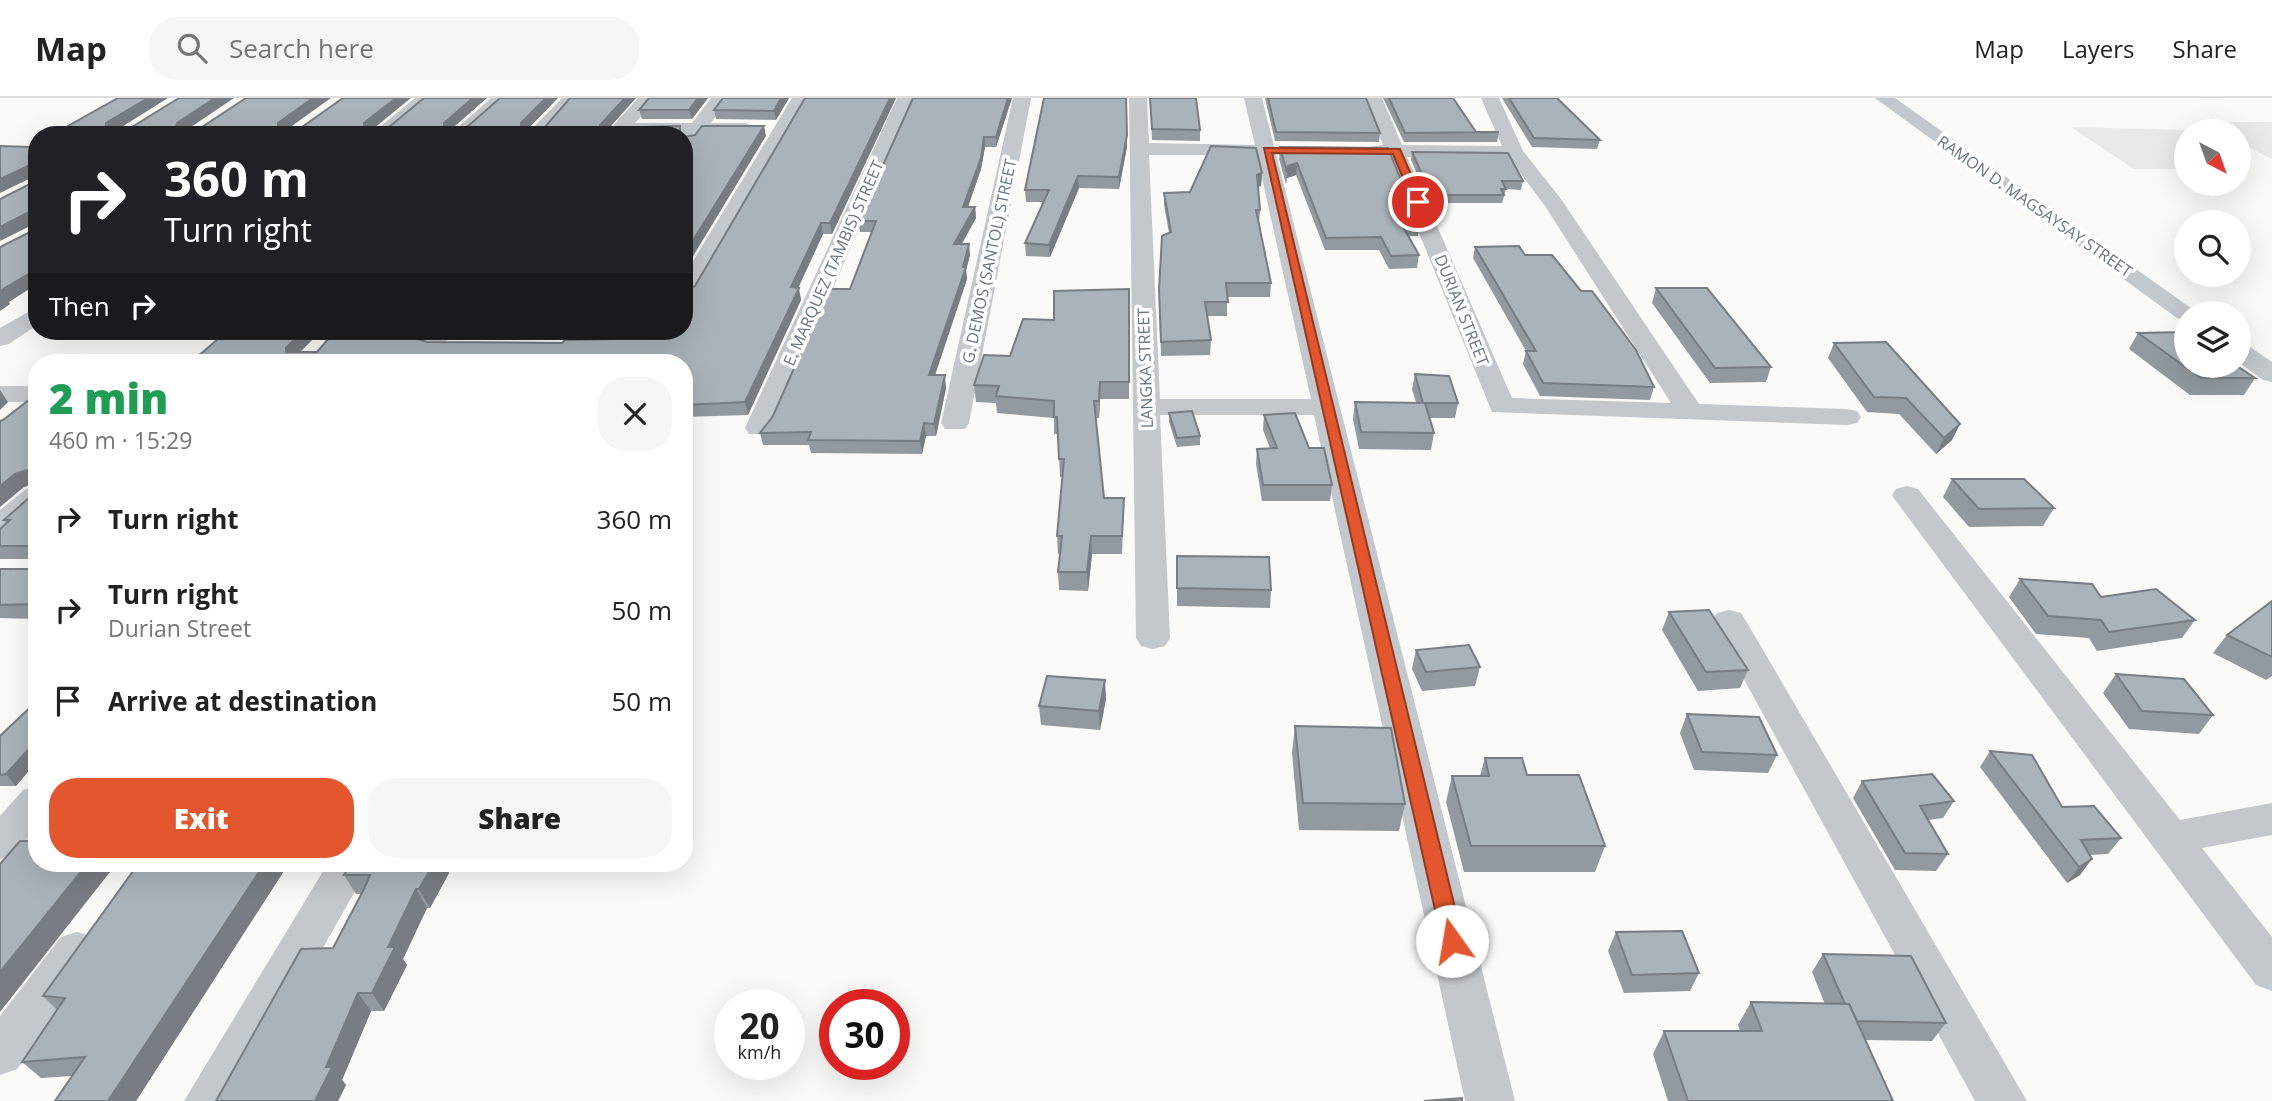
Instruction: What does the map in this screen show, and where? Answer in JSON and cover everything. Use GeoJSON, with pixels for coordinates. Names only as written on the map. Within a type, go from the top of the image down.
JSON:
{"type":"FeatureCollection","features":[{"type":"Feature","properties":{"kind":"street"},"geometry":{"type":"LineString","coordinates":[[390,126],[426,98]]}},
{"type":"Feature","properties":{"kind":"street"},"geometry":{"type":"LineString","coordinates":[[468,126],[501,98]]}},
{"type":"Feature","properties":{"kind":"street"},"geometry":{"type":"LineString","coordinates":[[544,126],[572,98]]}},
{"type":"Feature","properties":{"kind":"street"},"geometry":{"type":"LineString","coordinates":[[623,126],[648,98]]}},
{"type":"Feature","properties":{"kind":"street"},"geometry":{"type":"LineString","coordinates":[[693,134],[720,98]]}},
{"type":"Feature","properties":{"kind":"street"},"geometry":{"type":"LineString","coordinates":[[695,258],[801,98]]}},
{"type":"Feature","properties":{"kind":"street","name":"E. MARQUEZ (TAMBIS) STREET"},"geometry":{"type":"LineString","coordinates":[[760,428],[906,98]]}},
{"type":"Feature","properties":{"kind":"street","name":"G. DEMOS (SANTOL) STREET"},"geometry":{"type":"LineString","coordinates":[[956,423],[1022,98]]}},
{"type":"Feature","properties":{"kind":"street","name":"LANGKA STREET"},"geometry":{"type":"LineString","coordinates":[[1138,98],[1153,638]]}},
{"type":"Feature","properties":{"kind":"street"},"geometry":{"type":"LineString","coordinates":[[1253,98],[1273,150],[1327,407],[1490,1101]]}},
{"type":"Feature","properties":{"kind":"street","name":"DURIAN STREET"},"geometry":{"type":"LineString","coordinates":[[1373,98],[1502,406],[1691,413]]}},
{"type":"Feature","properties":{"kind":"street"},"geometry":{"type":"LineString","coordinates":[[1490,98],[1514,152],[1554,203],[1691,413],[1847,417]]}},
{"type":"Feature","properties":{"kind":"street","name":"RAMON D. MAGSAYSAY STREET"},"geometry":{"type":"LineString","coordinates":[[1884,98],[2174,304]]}},
{"type":"Feature","properties":{"kind":"street"},"geometry":{"type":"LineString","coordinates":[[693,128],[783,128]]}},
{"type":"Feature","properties":{"kind":"street"},"geometry":{"type":"LineString","coordinates":[[1139,149],[1273,150]]}},
{"type":"Feature","properties":{"kind":"street"},"geometry":{"type":"LineString","coordinates":[[1358,151],[1514,152]]}},
{"type":"Feature","properties":{"kind":"street"},"geometry":{"type":"LineString","coordinates":[[0,340],[28,320]]}},
{"type":"Feature","properties":{"kind":"street"},"geometry":{"type":"LineString","coordinates":[[2251,359],[2272,374]]}},
{"type":"Feature","properties":{"kind":"street"},"geometry":{"type":"LineString","coordinates":[[5,406],[28,398]]}},
{"type":"Feature","properties":{"kind":"street"},"geometry":{"type":"LineString","coordinates":[[1147,407],[1327,407]]}},
{"type":"Feature","properties":{"kind":"street"},"geometry":{"type":"LineString","coordinates":[[1907,495],[2272,971]]}},
{"type":"Feature","properties":{"kind":"street"},"geometry":{"type":"LineString","coordinates":[[0,526],[28,503]]}},
{"type":"Feature","properties":{"kind":"street"},"geometry":{"type":"LineString","coordinates":[[1729,621],[2002,1101]]}},
{"type":"Feature","properties":{"kind":"street"},"geometry":{"type":"LineString","coordinates":[[0,843],[28,811]]}},
{"type":"Feature","properties":{"kind":"street"},"geometry":{"type":"LineString","coordinates":[[2171,838],[2272,819]]}},
{"type":"Feature","properties":{"kind":"street"},"geometry":{"type":"LineString","coordinates":[[209,1101],[345,872]]}},
{"type":"Feature","properties":{"kind":"street"},"geometry":{"type":"LineString","coordinates":[[0,1053],[104,916]]}},
{"type":"Feature","properties":{"kind":"shaded area"},"geometry":{"type":"Polygon","coordinates":[[[2251,122],[2272,122],[2272,159],[2251,148],[2251,122]]]}},
{"type":"Feature","properties":{"kind":"shaded area"},"geometry":{"type":"Polygon","coordinates":[[[2071,127],[2174,130],[2174,169],[2134,169],[2071,127]]]}},
{"type":"Feature","properties":{"kind":"building"},"geometry":{"type":"Polygon","coordinates":[[[118,98],[148,98],[106,123],[106,126],[68,126],[118,98]]]}},
{"type":"Feature","properties":{"kind":"building"},"geometry":{"type":"Polygon","coordinates":[[[179,98],[215,98],[176,126],[134,126],[179,98]]]}},
{"type":"Feature","properties":{"kind":"building"},"geometry":{"type":"Polygon","coordinates":[[[246,98],[313,98],[278,123],[278,126],[204,126],[246,98]]]}},
{"type":"Feature","properties":{"kind":"building"},"geometry":{"type":"Polygon","coordinates":[[[343,98],[396,98],[364,123],[364,126],[303,126],[343,98]]]}},
{"type":"Feature","properties":{"kind":"building"},"geometry":{"type":"Polygon","coordinates":[[[424,98],[473,98],[444,123],[444,126],[390,126],[424,98]]]}},
{"type":"Feature","properties":{"kind":"building"},"geometry":{"type":"Polygon","coordinates":[[[500,98],[546,98],[521,126],[468,126],[500,98]]]}},
{"type":"Feature","properties":{"kind":"building"},"geometry":{"type":"Polygon","coordinates":[[[570,98],[625,98],[600,125],[546,126],[570,98]]]}},
{"type":"Feature","properties":{"kind":"building"},"geometry":{"type":"Polygon","coordinates":[[[649,98],[698,98],[689,110],[639,110],[649,98]]]}},
{"type":"Feature","properties":{"kind":"building"},"geometry":{"type":"Polygon","coordinates":[[[723,98],[781,98],[774,111],[714,110],[723,98]]]}},
{"type":"Feature","properties":{"kind":"building"},"geometry":{"type":"Polygon","coordinates":[[[805,98],[890,98],[830,223],[821,223],[791,287],[799,288],[745,402],[693,405],[693,354],[200,354],[217,340],[294,340],[286,348],[286,352],[317,352],[327,340],[562,343],[565,340],[693,340],[695,286],[805,98]]]}},
{"type":"Feature","properties":{"kind":"building"},"geometry":{"type":"Polygon","coordinates":[[[913,98],[1008,98],[996,137],[984,137],[981,158],[963,207],[975,207],[954,244],[969,244],[963,267],[966,267],[929,375],[945,375],[934,424],[924,423],[920,441],[808,440],[811,432],[760,433],[773,416],[829,289],[850,289],[876,221],[858,221],[913,98]]]}},
{"type":"Feature","properties":{"kind":"building"},"geometry":{"type":"Polygon","coordinates":[[[1044,98],[1126,98],[1127,135],[1119,177],[1078,176],[1049,245],[1025,243],[1049,190],[1025,190],[1044,98]]]}},
{"type":"Feature","properties":{"kind":"building"},"geometry":{"type":"Polygon","coordinates":[[[1150,98],[1196,98],[1200,130],[1152,129],[1150,98]]]}},
{"type":"Feature","properties":{"kind":"building"},"geometry":{"type":"Polygon","coordinates":[[[1268,98],[1366,98],[1380,133],[1276,132],[1268,98]]]}},
{"type":"Feature","properties":{"kind":"building"},"geometry":{"type":"Polygon","coordinates":[[[1389,98],[1453,98],[1476,132],[1499,132],[1405,133],[1389,98]]]}},
{"type":"Feature","properties":{"kind":"building"},"geometry":{"type":"Polygon","coordinates":[[[1509,98],[1557,98],[1600,140],[1534,138],[1509,98]]]}},
{"type":"Feature","properties":{"kind":"building"},"geometry":{"type":"Polygon","coordinates":[[[702,126],[764,126],[693,240],[693,135],[702,126]]]}},
{"type":"Feature","properties":{"kind":"building"},"geometry":{"type":"Polygon","coordinates":[[[0,146],[28,147],[28,166],[0,179],[0,146]]]}},
{"type":"Feature","properties":{"kind":"building"},"geometry":{"type":"Polygon","coordinates":[[[1211,146],[1256,148],[1262,173],[1257,175],[1260,210],[1256,210],[1271,283],[1226,283],[1228,302],[1205,302],[1211,340],[1161,342],[1159,290],[1162,236],[1171,232],[1164,193],[1190,192],[1211,146]]]}},
{"type":"Feature","properties":{"kind":"building"},"geometry":{"type":"Polygon","coordinates":[[[1280,147],[1388,148],[1419,224],[1401,223],[1419,255],[1391,256],[1381,237],[1326,238],[1297,163],[1288,166],[1287,172],[1280,147]]]}},
{"type":"Feature","properties":{"kind":"building"},"geometry":{"type":"Polygon","coordinates":[[[1412,152],[1508,153],[1523,181],[1502,181],[1506,189],[1501,189],[1504,195],[1431,195],[1412,152]]]}},
{"type":"Feature","properties":{"kind":"building"},"geometry":{"type":"Polygon","coordinates":[[[28,185],[28,213],[0,227],[0,199],[28,185]]]}},
{"type":"Feature","properties":{"kind":"building"},"geometry":{"type":"Polygon","coordinates":[[[28,233],[28,274],[0,291],[0,247],[28,233]]]}},
{"type":"Feature","properties":{"kind":"building"},"geometry":{"type":"Polygon","coordinates":[[[1519,246],[1525,255],[1552,255],[1581,291],[1592,291],[1636,350],[1654,387],[1543,383],[1526,351],[1536,351],[1475,247],[1519,246]]]}},
{"type":"Feature","properties":{"kind":"building"},"geometry":{"type":"Polygon","coordinates":[[[1656,288],[1707,288],[1771,367],[1715,368],[1656,288]]]}},
{"type":"Feature","properties":{"kind":"building"},"geometry":{"type":"Polygon","coordinates":[[[1129,289],[1129,382],[1100,382],[1099,401],[1094,401],[1104,498],[1124,498],[1122,536],[1091,536],[1087,572],[1058,572],[1062,536],[1057,536],[1064,459],[1059,459],[1054,401],[996,396],[999,386],[974,385],[984,355],[1010,356],[1023,319],[1054,320],[1054,291],[1129,289]]]}},
{"type":"Feature","properties":{"kind":"building"},"geometry":{"type":"Polygon","coordinates":[[[2174,332],[2174,359],[2138,333],[2174,332]]]}},
{"type":"Feature","properties":{"kind":"building"},"geometry":{"type":"Polygon","coordinates":[[[1886,342],[1960,424],[1944,438],[1906,398],[1874,397],[1834,343],[1886,342]]]}},
{"type":"Feature","properties":{"kind":"building"},"geometry":{"type":"Polygon","coordinates":[[[1415,374],[1449,376],[1458,403],[1423,403],[1415,374]]]}},
{"type":"Feature","properties":{"kind":"building"},"geometry":{"type":"Polygon","coordinates":[[[28,401],[28,471],[15,474],[0,486],[0,421],[28,401]]]}},
{"type":"Feature","properties":{"kind":"building"},"geometry":{"type":"Polygon","coordinates":[[[1355,402],[1425,403],[1434,433],[1361,432],[1355,402]]]}},
{"type":"Feature","properties":{"kind":"building"},"geometry":{"type":"Polygon","coordinates":[[[1192,411],[1200,436],[1177,438],[1169,413],[1192,411]]]}},
{"type":"Feature","properties":{"kind":"building"},"geometry":{"type":"Polygon","coordinates":[[[1295,413],[1309,448],[1324,448],[1332,485],[1263,485],[1257,449],[1277,448],[1264,415],[1295,413]]]}},
{"type":"Feature","properties":{"kind":"building"},"geometry":{"type":"Polygon","coordinates":[[[1952,479],[2024,479],[2054,508],[1979,509],[1952,479]]]}},
{"type":"Feature","properties":{"kind":"building"},"geometry":{"type":"Polygon","coordinates":[[[28,499],[28,546],[0,546],[0,529],[10,520],[4,520],[28,499]]]}},
{"type":"Feature","properties":{"kind":"building"},"geometry":{"type":"Polygon","coordinates":[[[1177,556],[1269,557],[1271,590],[1177,588],[1177,556]]]}},
{"type":"Feature","properties":{"kind":"building"},"geometry":{"type":"Polygon","coordinates":[[[0,569],[28,569],[28,604],[0,605],[0,569]]]}},
{"type":"Feature","properties":{"kind":"building"},"geometry":{"type":"Polygon","coordinates":[[[2020,579],[2092,584],[2101,597],[2156,589],[2195,620],[2109,632],[2101,620],[2048,616],[2020,579]]]}},
{"type":"Feature","properties":{"kind":"building"},"geometry":{"type":"Polygon","coordinates":[[[2272,601],[2272,657],[2227,635],[2272,601]]]}},
{"type":"Feature","properties":{"kind":"building"},"geometry":{"type":"Polygon","coordinates":[[[1709,610],[1748,670],[1706,672],[1669,612],[1709,610]]]}},
{"type":"Feature","properties":{"kind":"building"},"geometry":{"type":"Polygon","coordinates":[[[1469,645],[1480,667],[1426,672],[1416,650],[1469,645]]]}},
{"type":"Feature","properties":{"kind":"building"},"geometry":{"type":"Polygon","coordinates":[[[2116,674],[2184,679],[2213,715],[2142,711],[2116,674]]]}},
{"type":"Feature","properties":{"kind":"building"},"geometry":{"type":"Polygon","coordinates":[[[1047,676],[1105,680],[1099,711],[1039,706],[1047,676]]]}},
{"type":"Feature","properties":{"kind":"building"},"geometry":{"type":"Polygon","coordinates":[[[28,710],[28,750],[6,774],[0,775],[0,736],[28,710]]]}},
{"type":"Feature","properties":{"kind":"building"},"geometry":{"type":"Polygon","coordinates":[[[1687,714],[1759,717],[1777,755],[1702,752],[1687,714]]]}},
{"type":"Feature","properties":{"kind":"building"},"geometry":{"type":"Polygon","coordinates":[[[1295,726],[1391,728],[1405,804],[1303,803],[1295,726]]]}},
{"type":"Feature","properties":{"kind":"building"},"geometry":{"type":"Polygon","coordinates":[[[1990,751],[2032,755],[2062,807],[2094,806],[2121,838],[2081,840],[2092,859],[2079,867],[1990,751]]]}},
{"type":"Feature","properties":{"kind":"building"},"geometry":{"type":"Polygon","coordinates":[[[1485,758],[1522,758],[1527,775],[1579,775],[1605,846],[1471,846],[1452,776],[1489,776],[1485,758]]]}},
{"type":"Feature","properties":{"kind":"building"},"geometry":{"type":"Polygon","coordinates":[[[1932,774],[1954,801],[1920,806],[1948,854],[1905,853],[1862,781],[1932,774]]]}},
{"type":"Feature","properties":{"kind":"building"},"geometry":{"type":"Polygon","coordinates":[[[20,841],[28,841],[28,872],[81,872],[0,972],[0,864],[20,841]]]}},
{"type":"Feature","properties":{"kind":"building"},"geometry":{"type":"Polygon","coordinates":[[[133,872],[259,872],[108,1101],[55,1101],[85,1057],[22,1062],[65,998],[43,996],[133,872]]]}},
{"type":"Feature","properties":{"kind":"building"},"geometry":{"type":"Polygon","coordinates":[[[346,872],[429,872],[419,889],[416,889],[388,947],[395,947],[372,993],[358,993],[326,1067],[332,1067],[315,1101],[216,1101],[301,949],[333,948],[370,875],[344,875],[346,872]]]}},
{"type":"Feature","properties":{"kind":"building"},"geometry":{"type":"Polygon","coordinates":[[[1682,931],[1699,973],[1632,975],[1616,932],[1682,931]]]}},
{"type":"Feature","properties":{"kind":"building"},"geometry":{"type":"Polygon","coordinates":[[[1823,954],[1911,956],[1946,1023],[1857,1021],[1849,1004],[1845,1004],[1823,954]]]}},
{"type":"Feature","properties":{"kind":"building"},"geometry":{"type":"Polygon","coordinates":[[[1751,1002],[1849,1004],[1893,1101],[1688,1101],[1664,1031],[1762,1031],[1751,1002]]]}},
{"type":"Feature","properties":{"kind":"building"},"geometry":{"type":"Polygon","coordinates":[[[1462,1098],[1462,1101],[1424,1101],[1462,1098]]]}},
{"type":"Feature","properties":{"kind":"route"},"geometry":{"type":"LineString","coordinates":[[1418,202],[1397,151],[1267,150],[1452,941]]}}]}
